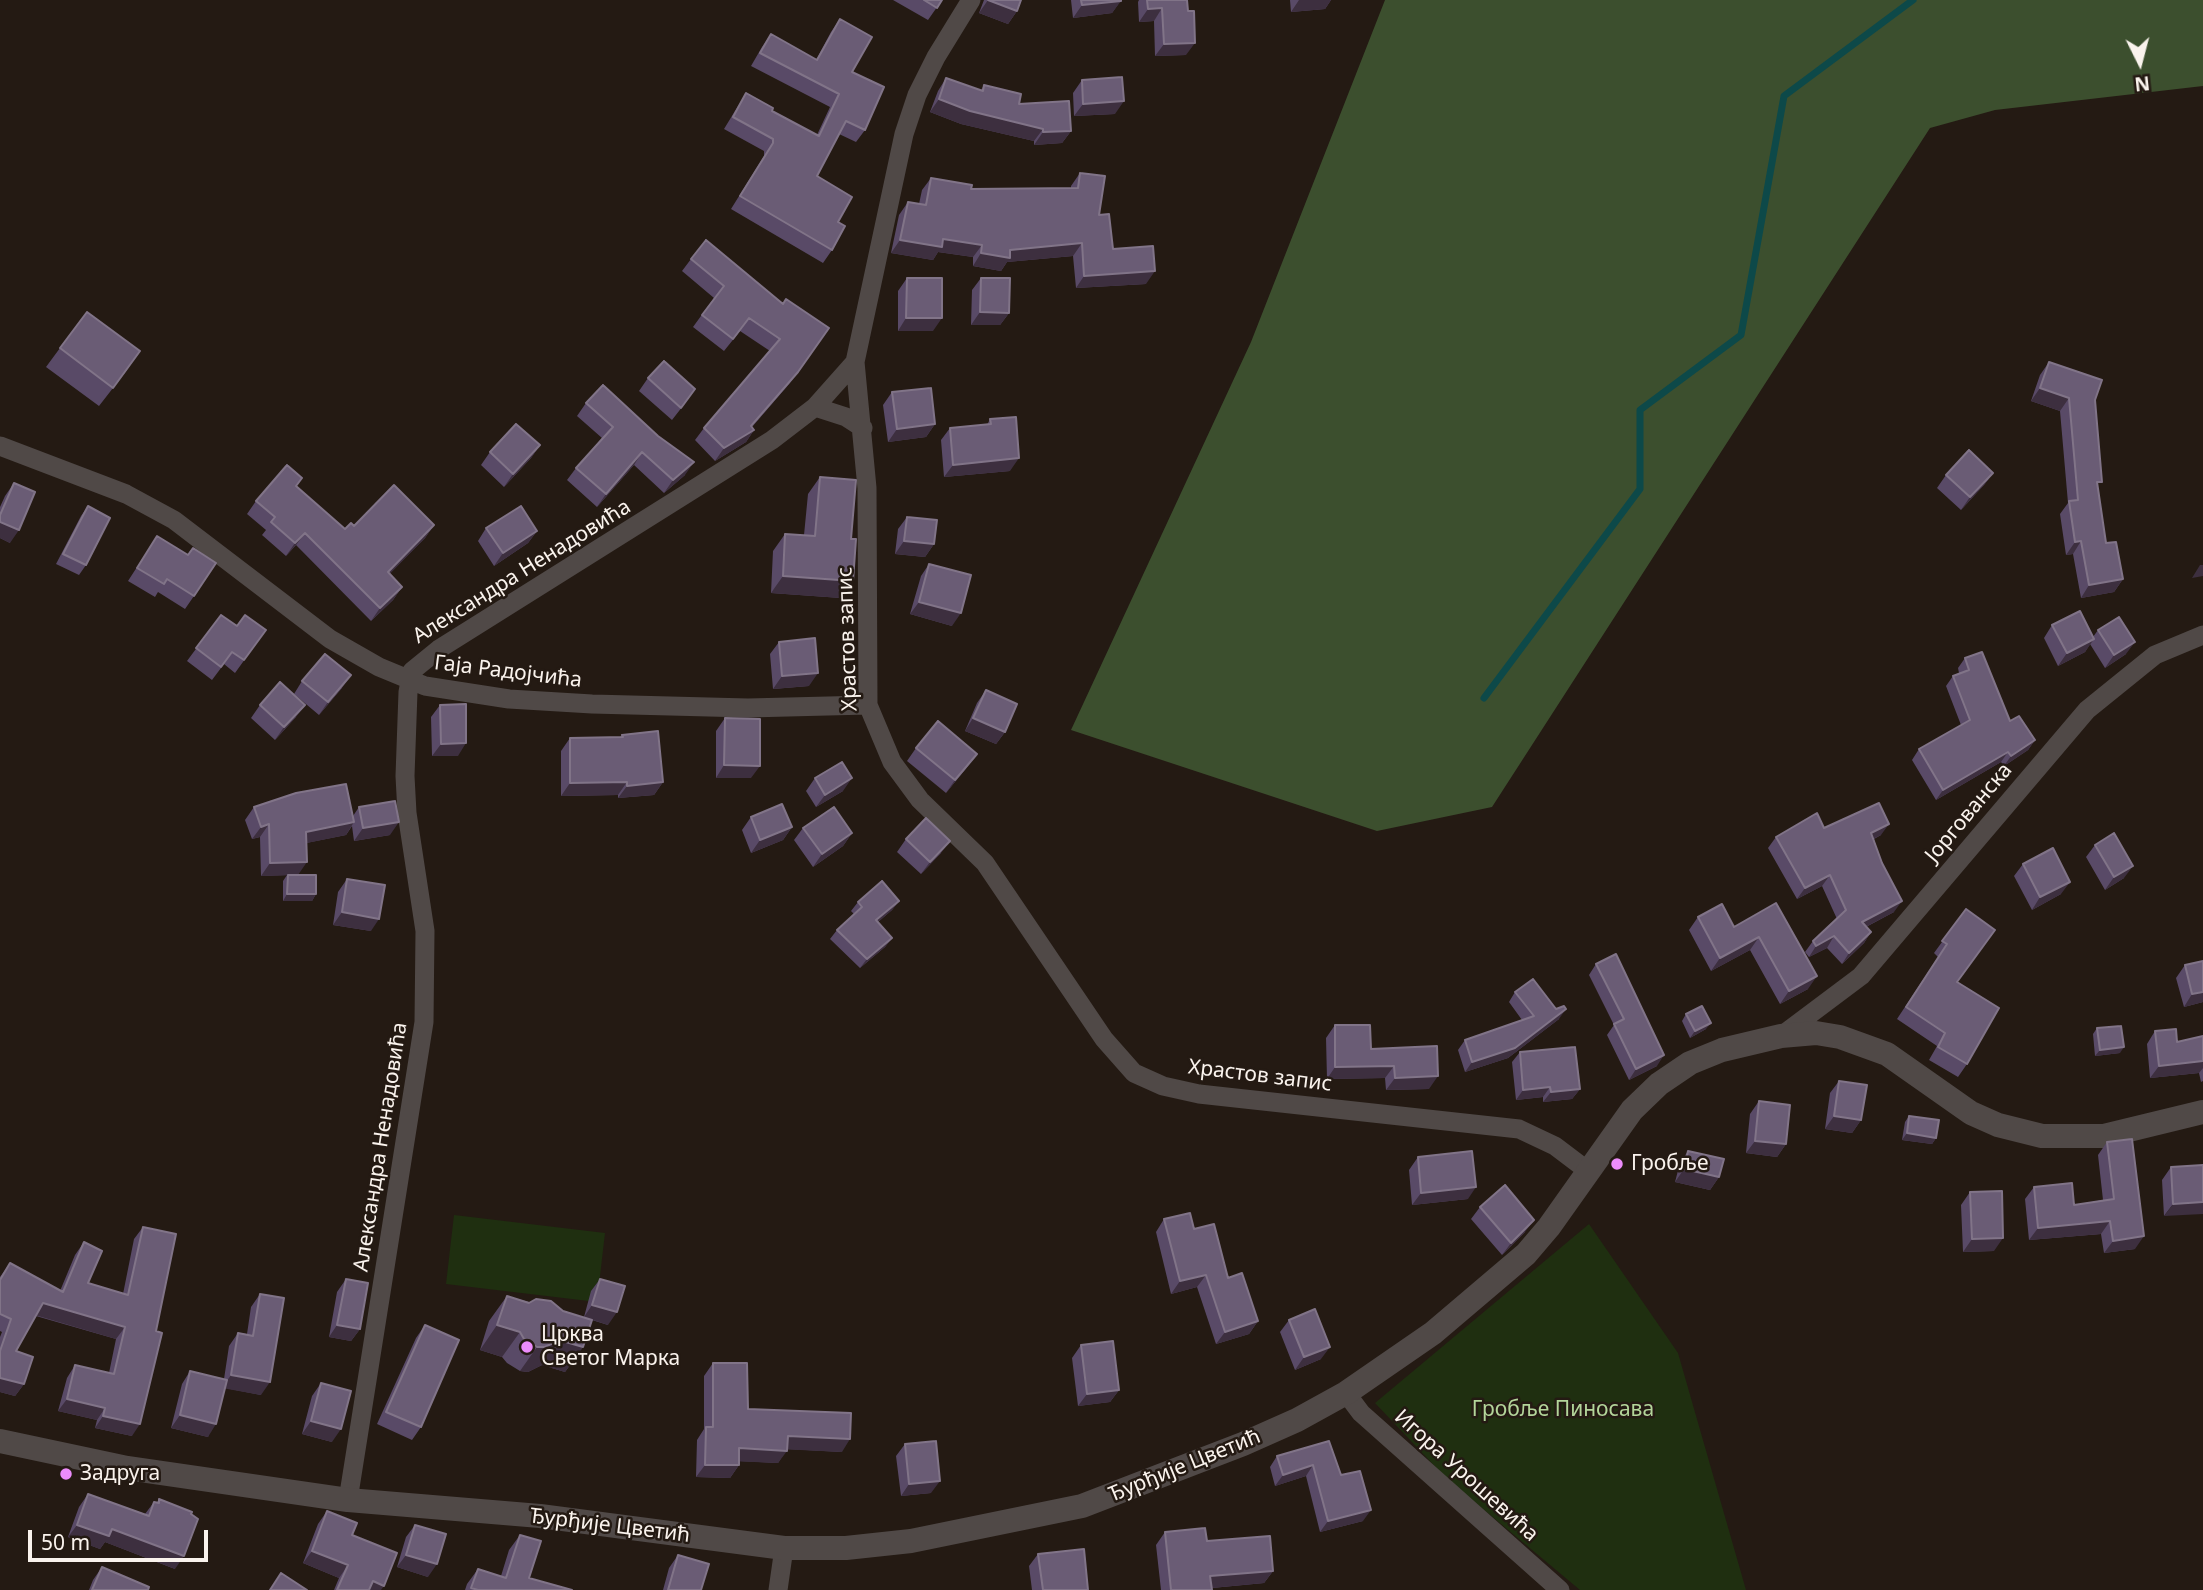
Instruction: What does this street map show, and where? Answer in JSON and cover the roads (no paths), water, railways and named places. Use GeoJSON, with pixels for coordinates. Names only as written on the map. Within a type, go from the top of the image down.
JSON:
{"type":"FeatureCollection","features":[{"type":"Feature","properties":{"kind":"street","name":"Храстов запис"},"geometry":{"type":"LineString","coordinates":[[971,0],[936,57],[917,95],[904,134],[855,362],[867,488],[868,705],[881,740],[906,783],[985,863],[1104,1039],[1134,1073],[1163,1086],[1199,1094],[1509,1127],[1535,1134],[1588,1171]]}},
{"type":"Feature","properties":{"kind":"street","name":"Александра Ненадовића"},"geometry":{"type":"LineString","coordinates":[[348,1500],[424,1022],[427,974],[425,931],[407,813],[405,776],[409,680],[415,667],[424,659],[772,440],[815,407],[855,362]]}},
{"type":"Feature","properties":{"kind":"street"},"geometry":{"type":"LineString","coordinates":[[815,407],[846,417],[863,428]]}},
{"type":"Feature","properties":{"kind":"street","name":"Гаја Радојчића"},"geometry":{"type":"LineString","coordinates":[[0,446],[126,494],[174,520],[330,639],[409,680],[448,691],[592,704],[748,708],[868,705]]}},
{"type":"Feature","properties":{"kind":"street","name":"Јоргованска"},"geometry":{"type":"LineString","coordinates":[[1781,1035],[1861,976],[2087,710],[2155,655],[2203,635]]}},
{"type":"Feature","properties":{"kind":"street","name":"Ђурђије Цветић"},"geometry":{"type":"LineString","coordinates":[[0,1441],[127,1468],[348,1500],[540,1516],[784,1548],[846,1548],[911,1541],[1082,1506],[1242,1444],[1297,1420],[1346,1393],[1433,1333],[1526,1254],[1549,1227],[1632,1111],[1659,1084],[1690,1063],[1722,1050],[1781,1035],[1816,1033],[1866,1045],[1887,1055],[1971,1113],[1998,1125],[2042,1136],[2104,1136],[2203,1112]]}},
{"type":"Feature","properties":{"kind":"street","name":"Игора Урошевића"},"geometry":{"type":"LineString","coordinates":[[1346,1393],[1361,1413],[1560,1590]]}},
{"type":"Feature","properties":{"kind":"street"},"geometry":{"type":"LineString","coordinates":[[778,1590],[784,1548]]}},
{"type":"Feature","properties":{"kind":"waterway"},"geometry":{"type":"LineString","coordinates":[[1484,698],[1640,489],[1640,410],[1741,335],[1784,96],[1913,0]]}},
{"type":"Feature","properties":{"kind":"place","name":"Гробље"},"geometry":{"type":"Point","coordinates":[1617,1164]}},
{"type":"Feature","properties":{"kind":"place","name":"Црква Светог Марка"},"geometry":{"type":"Point","coordinates":[527,1347]}},
{"type":"Feature","properties":{"kind":"place","name":"Задруга"},"geometry":{"type":"Point","coordinates":[66,1474]}},
{"type":"Feature","properties":{"kind":"park label","name":"Гробље Пиносава"},"geometry":{"type":"Point","coordinates":[1563,1410]}}]}
